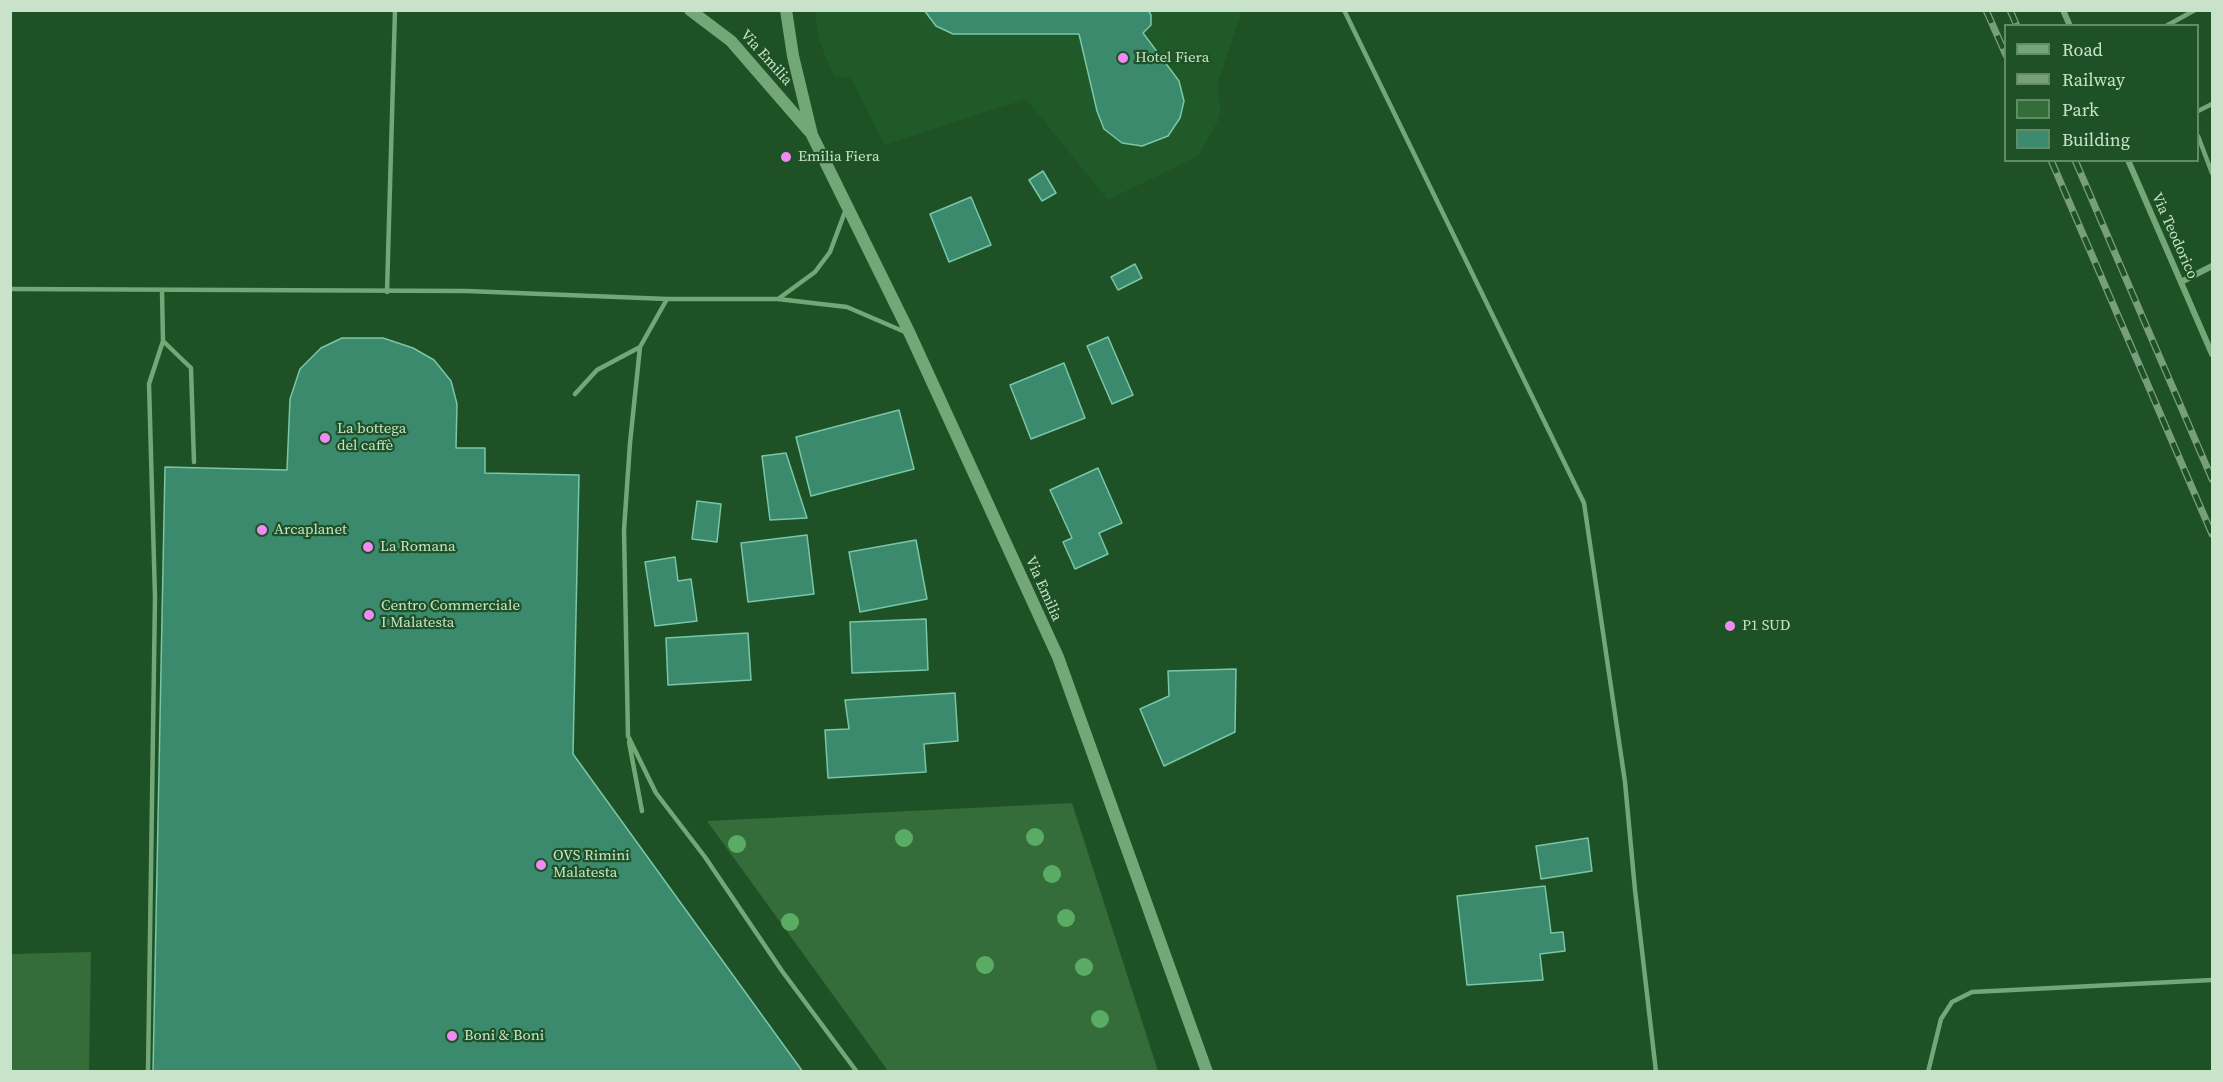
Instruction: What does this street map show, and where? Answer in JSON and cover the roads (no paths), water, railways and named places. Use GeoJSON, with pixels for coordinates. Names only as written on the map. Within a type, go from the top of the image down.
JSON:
{"type":"FeatureCollection","features":[{"type":"Feature","properties":{"kind":"main road","name":"Via Emilia"},"geometry":{"type":"LineString","coordinates":[[690,10],[731,41],[812,135]]}},
{"type":"Feature","properties":{"kind":"main road","name":"Via Emilia"},"geometry":{"type":"LineString","coordinates":[[786,10],[792,56],[812,135],[910,334],[1058,657],[1207,1071]]}},
{"type":"Feature","properties":{"kind":"street"},"geometry":{"type":"LineString","coordinates":[[2063,10],[2069,24]]}},
{"type":"Feature","properties":{"kind":"street","name":"Via Teodorico"},"geometry":{"type":"LineString","coordinates":[[2129,162],[2212,354]]}},
{"type":"Feature","properties":{"kind":"street"},"geometry":{"type":"LineString","coordinates":[[2181,282],[2212,266]]}},
{"type":"Feature","properties":{"kind":"lane"},"geometry":{"type":"LineString","coordinates":[[1344,10],[1584,503],[1625,782],[1656,1071]]}},
{"type":"Feature","properties":{"kind":"lane"},"geometry":{"type":"LineString","coordinates":[[2170,24],[2195,10]]}},
{"type":"Feature","properties":{"kind":"lane"},"geometry":{"type":"LineString","coordinates":[[387,292],[395,11]]}},
{"type":"Feature","properties":{"kind":"lane"},"geometry":{"type":"LineString","coordinates":[[2199,139],[2212,173]]}},
{"type":"Feature","properties":{"kind":"lane"},"geometry":{"type":"LineString","coordinates":[[778,299],[815,272],[830,252],[846,207]]}},
{"type":"Feature","properties":{"kind":"lane"},"geometry":{"type":"LineString","coordinates":[[10,289],[466,291],[667,299],[778,299],[847,307],[910,334]]}},
{"type":"Feature","properties":{"kind":"lane"},"geometry":{"type":"LineString","coordinates":[[148,1071],[155,597],[149,384],[163,340],[162,291]]}},
{"type":"Feature","properties":{"kind":"lane"},"geometry":{"type":"LineString","coordinates":[[642,811],[628,736],[624,530],[640,347],[667,299]]}},
{"type":"Feature","properties":{"kind":"lane"},"geometry":{"type":"LineString","coordinates":[[163,340],[191,368],[194,462]]}},
{"type":"Feature","properties":{"kind":"lane"},"geometry":{"type":"LineString","coordinates":[[574,394],[597,370],[640,347]]}},
{"type":"Feature","properties":{"kind":"lane"},"geometry":{"type":"LineString","coordinates":[[628,736],[656,793],[705,857],[782,971],[857,1071]]}},
{"type":"Feature","properties":{"kind":"lane"},"geometry":{"type":"LineString","coordinates":[[1928,1071],[1941,1019],[1952,1002],[1971,992],[2212,980]]}},
{"type":"Feature","properties":{"kind":"railway"},"geometry":{"type":"LineString","coordinates":[[1986,10],[2004,50]]}},
{"type":"Feature","properties":{"kind":"railway"},"geometry":{"type":"LineString","coordinates":[[2010,10],[2016,24]]}},
{"type":"Feature","properties":{"kind":"railway"},"geometry":{"type":"LineString","coordinates":[[2052,162],[2212,534]]}},
{"type":"Feature","properties":{"kind":"railway"},"geometry":{"type":"LineString","coordinates":[[2076,162],[2212,479]]}},
{"type":"Feature","properties":{"kind":"place","name":"Hotel Fiera"},"geometry":{"type":"Point","coordinates":[1123,58]}},
{"type":"Feature","properties":{"kind":"place","name":"Emilia Fiera"},"geometry":{"type":"Point","coordinates":[786,157]}},
{"type":"Feature","properties":{"kind":"place","name":"La bottega del caffè"},"geometry":{"type":"Point","coordinates":[325,438]}},
{"type":"Feature","properties":{"kind":"place","name":"Arcaplanet"},"geometry":{"type":"Point","coordinates":[262,530]}},
{"type":"Feature","properties":{"kind":"place","name":"La Romana"},"geometry":{"type":"Point","coordinates":[368,547]}},
{"type":"Feature","properties":{"kind":"place","name":"Centro Commerciale I Malatesta"},"geometry":{"type":"Point","coordinates":[369,615]}},
{"type":"Feature","properties":{"kind":"place","name":"P1 SUD"},"geometry":{"type":"Point","coordinates":[1730,626]}},
{"type":"Feature","properties":{"kind":"place","name":"OVS Rimini Malatesta"},"geometry":{"type":"Point","coordinates":[541,865]}},
{"type":"Feature","properties":{"kind":"place","name":"Boni & Boni"},"geometry":{"type":"Point","coordinates":[452,1036]}}]}
